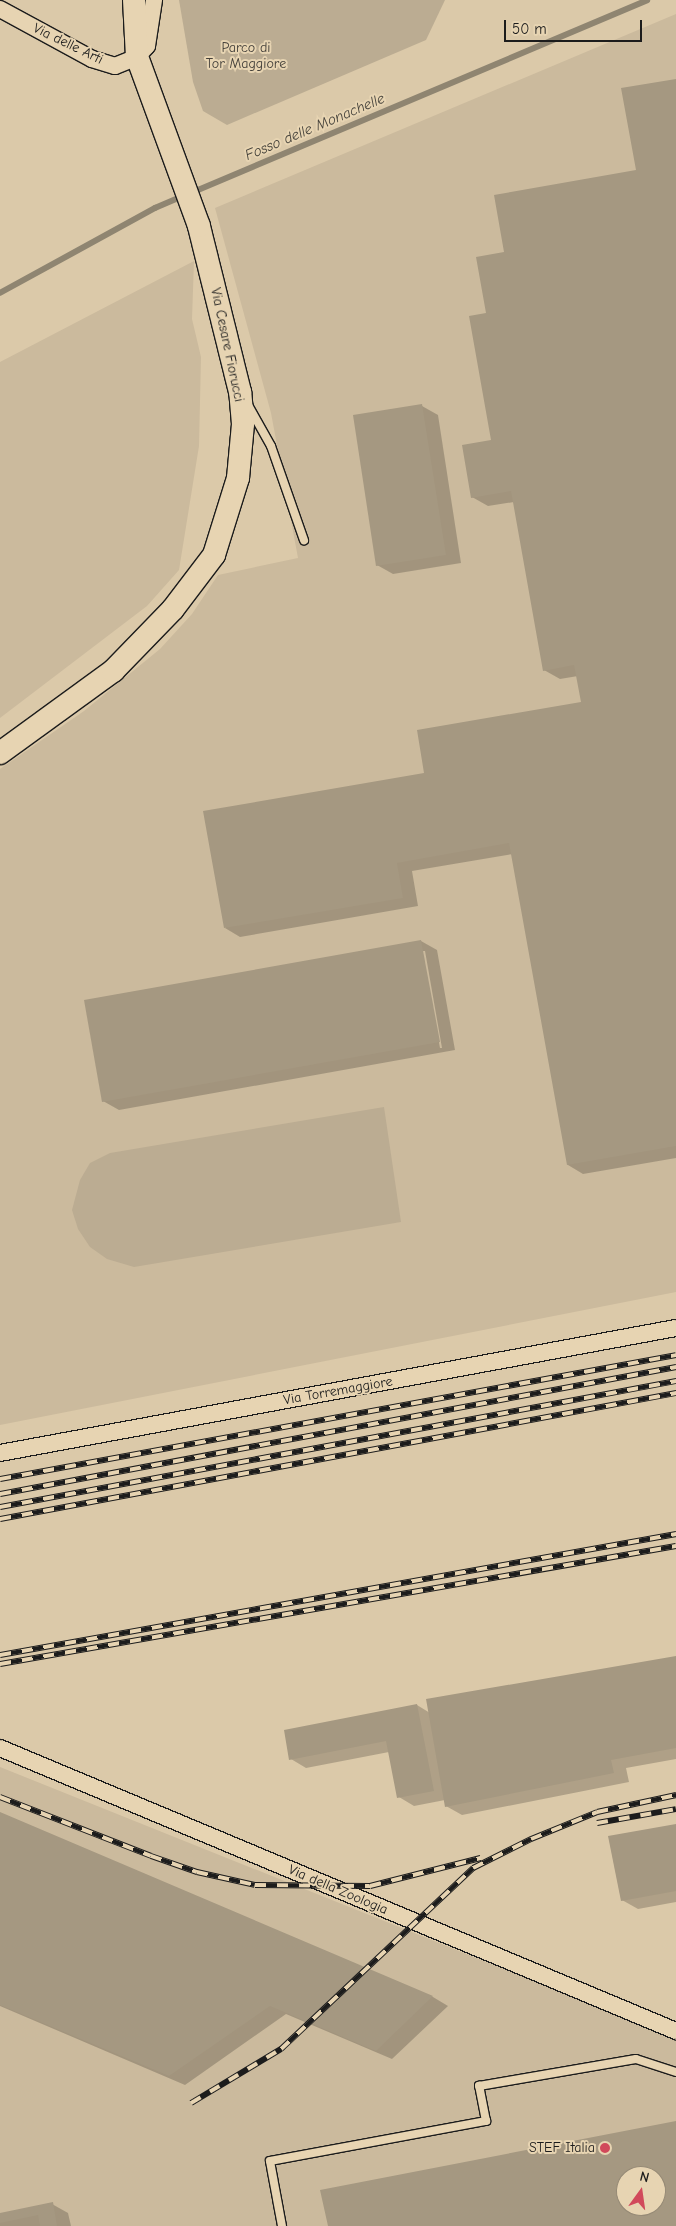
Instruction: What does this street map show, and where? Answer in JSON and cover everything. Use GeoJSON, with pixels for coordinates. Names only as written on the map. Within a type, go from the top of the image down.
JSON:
{"type":"FeatureCollection","features":[{"type":"Feature","properties":{"kind":"street","name":"Via Cesare Fiorucci"},"geometry":{"type":"LineString","coordinates":[[0,753],[113,671],[173,608],[203,571],[224,529],[238,478],[243,424],[239,388],[199,226],[137,57],[134,0]]}},
{"type":"Feature","properties":{"kind":"street"},"geometry":{"type":"LineString","coordinates":[[137,57],[149,41],[154,0]]}},
{"type":"Feature","properties":{"kind":"street","name":"Via delle Arti"},"geometry":{"type":"LineString","coordinates":[[0,9],[92,59],[114,66],[137,57]]}},
{"type":"Feature","properties":{"kind":"street","name":"Via Torremaggiore"},"geometry":{"type":"LineString","coordinates":[[0,1453],[676,1328]]}},
{"type":"Feature","properties":{"kind":"street","name":"Via della Zoologia"},"geometry":{"type":"LineString","coordinates":[[0,1748],[676,2031]]}},
{"type":"Feature","properties":{"kind":"lane"},"geometry":{"type":"LineString","coordinates":[[239,388],[271,446],[304,540]]}},
{"type":"Feature","properties":{"kind":"lane"},"geometry":{"type":"LineString","coordinates":[[282,2226],[270,2161],[486,2120],[478,2086],[636,2059],[676,2072]]}},
{"type":"Feature","properties":{"kind":"shaded area"},"geometry":{"type":"Polygon","coordinates":[[[676,14],[676,1292],[0,1425],[0,769],[84,711],[160,649],[192,614],[218,575],[298,558],[271,413],[215,208],[676,14]]]}},
{"type":"Feature","properties":{"kind":"shaded area"},"geometry":{"type":"Polygon","coordinates":[[[194,261],[192,319],[201,357],[199,446],[179,570],[147,606],[0,718],[0,362],[194,261]]]}},
{"type":"Feature","properties":{"kind":"shaded area"},"geometry":{"type":"Polygon","coordinates":[[[0,1767],[676,2038],[676,2226],[0,2226],[0,1767]]]}},
{"type":"Feature","properties":{"kind":"green space","name":"Parco di Tor Maggiore"},"geometry":{"type":"Polygon","coordinates":[[[179,0],[445,0],[426,40],[227,125],[203,111],[193,82],[179,0]]]}},
{"type":"Feature","properties":{"kind":"green space"},"geometry":{"type":"Polygon","coordinates":[[[384,1107],[401,1222],[134,1267],[107,1259],[90,1247],[78,1229],[72,1210],[80,1180],[90,1163],[110,1153],[384,1107]]]}},
{"type":"Feature","properties":{"kind":"building"},"geometry":{"type":"Polygon","coordinates":[[[676,79],[676,1146],[567,1165],[509,843],[397,863],[403,898],[224,928],[203,811],[424,773],[417,730],[581,702],[574,665],[543,671],[511,491],[471,498],[462,445],[491,440],[469,316],[486,313],[476,257],[504,252],[494,195],[636,170],[621,88],[676,79]]]}},
{"type":"Feature","properties":{"kind":"building"},"geometry":{"type":"Polygon","coordinates":[[[422,404],[446,555],[376,566],[353,415],[422,404]]]}},
{"type":"Feature","properties":{"kind":"building"},"geometry":{"type":"Polygon","coordinates":[[[421,940],[440,1042],[102,1102],[84,1000],[421,940]]]}},
{"type":"Feature","properties":{"kind":"building"},"geometry":{"type":"Polygon","coordinates":[[[676,1656],[676,1748],[611,1760],[614,1773],[445,1807],[426,1699],[676,1656]]]}},
{"type":"Feature","properties":{"kind":"building"},"geometry":{"type":"Polygon","coordinates":[[[417,1704],[434,1791],[397,1798],[386,1741],[289,1760],[284,1730],[417,1704]]]}},
{"type":"Feature","properties":{"kind":"building"},"geometry":{"type":"Polygon","coordinates":[[[0,1812],[433,1996],[376,2051],[270,2006],[169,2076],[0,2005],[0,1812]]]}},
{"type":"Feature","properties":{"kind":"building"},"geometry":{"type":"Polygon","coordinates":[[[676,1824],[676,1891],[621,1901],[608,1836],[676,1824]]]}},
{"type":"Feature","properties":{"kind":"building","name":"STEF Italia"},"geometry":{"type":"Polygon","coordinates":[[[676,2121],[676,2226],[328,2226],[320,2190],[676,2121]]]}},
{"type":"Feature","properties":{"kind":"building"},"geometry":{"type":"Polygon","coordinates":[[[53,2202],[57,2226],[40,2226],[38,2215],[0,2223],[0,2213],[53,2202]]]}},
{"type":"Feature","properties":{"kind":"waterway","name":"Fosso delle Monachelle"},"geometry":{"type":"LineString","coordinates":[[191,193],[647,0]]}},
{"type":"Feature","properties":{"kind":"waterway","name":"Fosso delle Monachelle"},"geometry":{"type":"LineString","coordinates":[[0,293],[155,208],[183,196]]}},
{"type":"Feature","properties":{"kind":"railway"},"geometry":{"type":"LineString","coordinates":[[0,1479],[676,1355]]}},
{"type":"Feature","properties":{"kind":"railway"},"geometry":{"type":"LineString","coordinates":[[0,1494],[676,1367]]}},
{"type":"Feature","properties":{"kind":"railway"},"geometry":{"type":"LineString","coordinates":[[0,1507],[676,1381]]}},
{"type":"Feature","properties":{"kind":"railway"},"geometry":{"type":"LineString","coordinates":[[0,1519],[676,1393]]}},
{"type":"Feature","properties":{"kind":"railway"},"geometry":{"type":"LineString","coordinates":[[0,1655],[676,1534]]}},
{"type":"Feature","properties":{"kind":"railway"},"geometry":{"type":"LineString","coordinates":[[0,1664],[676,1546]]}},
{"type":"Feature","properties":{"kind":"railway"},"geometry":{"type":"LineString","coordinates":[[191,2103],[281,2049],[473,1868],[531,1839],[597,1812],[676,1795]]}},
{"type":"Feature","properties":{"kind":"railway"},"geometry":{"type":"LineString","coordinates":[[0,1797],[197,1872],[255,1885],[370,1886],[481,1858]]}},
{"type":"Feature","properties":{"kind":"railway"},"geometry":{"type":"LineString","coordinates":[[597,1823],[676,1809]]}},
{"type":"Feature","properties":{"kind":"place","name":"STEF Italia"},"geometry":{"type":"Point","coordinates":[605,2148]}}]}
